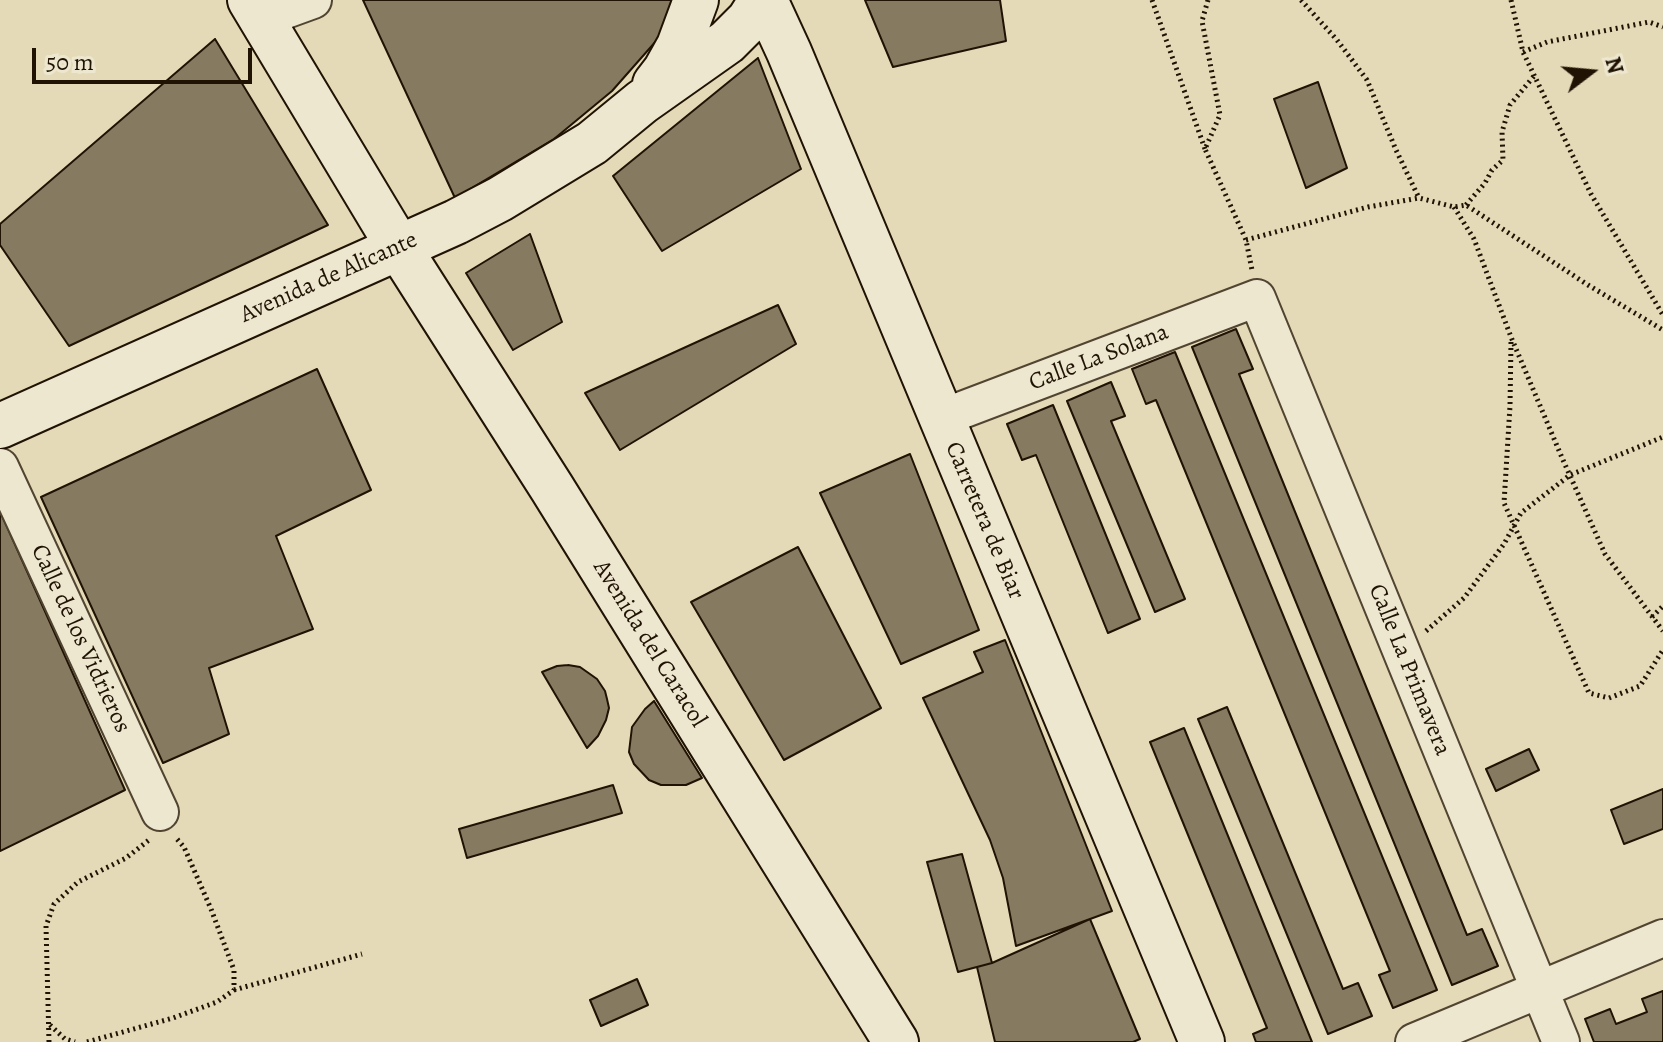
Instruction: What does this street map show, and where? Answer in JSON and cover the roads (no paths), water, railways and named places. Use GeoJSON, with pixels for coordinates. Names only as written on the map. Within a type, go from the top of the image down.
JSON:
{"type":"FeatureCollection","features":[{"type":"Feature","properties":{"kind":"main road","name":"Avenida de Alicante"},"geometry":{"type":"LineString","coordinates":[[0,426],[456,222],[522,185],[592,143],[642,102],[727,42],[749,20],[759,0]]}},
{"type":"Feature","properties":{"kind":"main road","name":"Carretera de Biar"},"geometry":{"type":"LineString","coordinates":[[765,0],[1202,1042]]}},
{"type":"Feature","properties":{"kind":"main road","name":"Avenida de Alicante"},"geometry":{"type":"LineString","coordinates":[[642,102],[665,71],[698,4]]}},
{"type":"Feature","properties":{"kind":"main road","name":"Avenida del Caracol"},"geometry":{"type":"LineString","coordinates":[[257,12],[399,248],[896,1042]]}},
{"type":"Feature","properties":{"kind":"main road"},"geometry":{"type":"LineString","coordinates":[[727,42],[766,40],[789,52]]}},
{"type":"Feature","properties":{"kind":"street"},"geometry":{"type":"LineString","coordinates":[[257,12],[280,12],[313,0]]}},
{"type":"Feature","properties":{"kind":"street","name":"Calle La Solana"},"geometry":{"type":"LineString","coordinates":[[941,418],[1257,298]]}},
{"type":"Feature","properties":{"kind":"street","name":"Calle La Primavera"},"geometry":{"type":"LineString","coordinates":[[1257,298],[1561,1042]]}},
{"type":"Feature","properties":{"kind":"street","name":"Calle de los Vidrieros"},"geometry":{"type":"LineString","coordinates":[[0,467],[160,812]]}},
{"type":"Feature","properties":{"kind":"street"},"geometry":{"type":"LineString","coordinates":[[1414,1042],[1663,938]]}}]}
